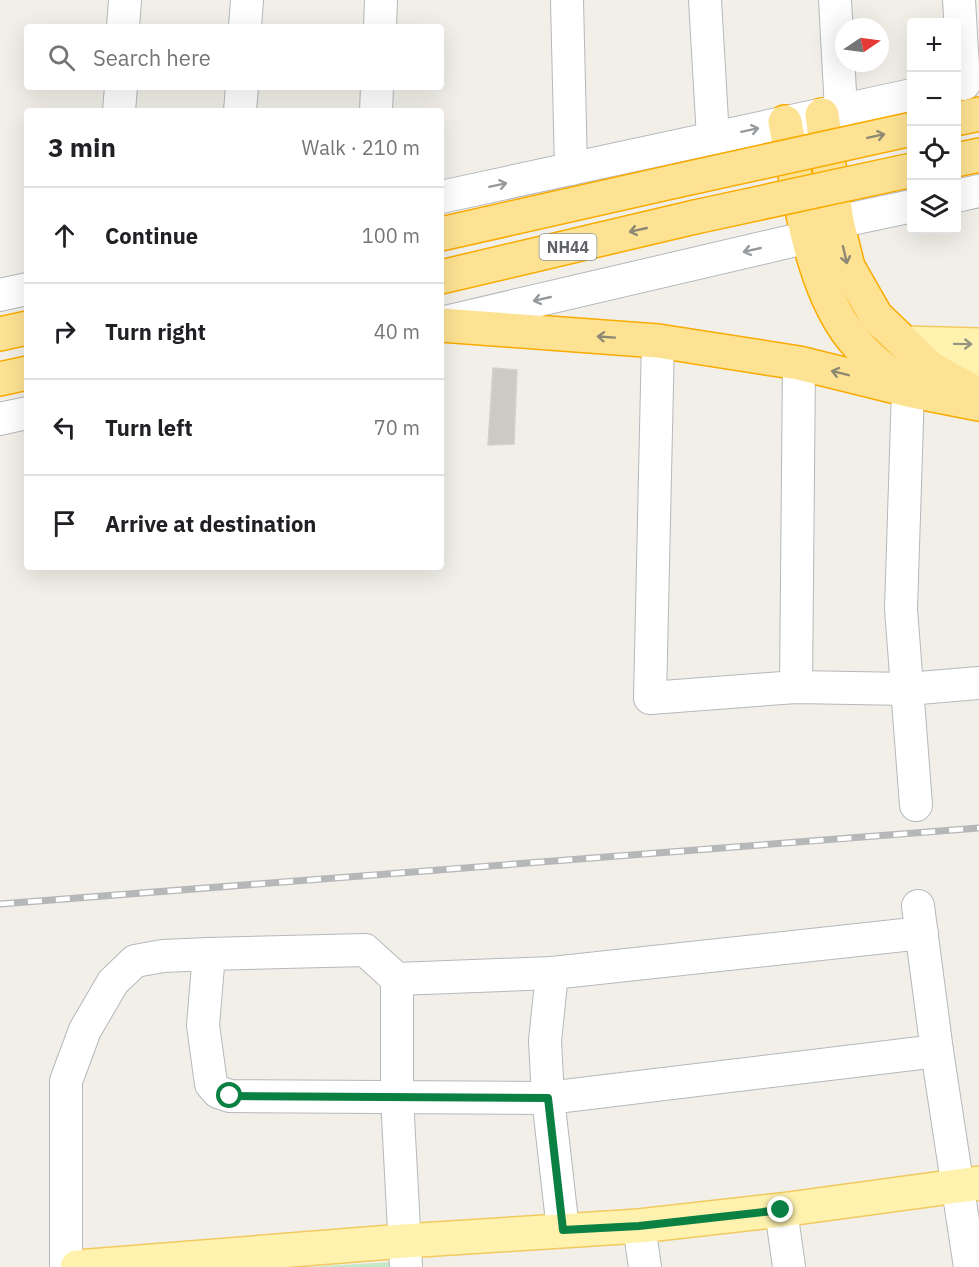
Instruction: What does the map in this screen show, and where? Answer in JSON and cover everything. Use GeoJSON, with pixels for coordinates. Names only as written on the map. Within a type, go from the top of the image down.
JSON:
{"type":"FeatureCollection","features":[{"type":"Feature","properties":{"kind":"highway"},"geometry":{"type":"LineString","coordinates":[[832,112],[821,280],[838,317],[858,346],[919,379],[979,404]]}},
{"type":"Feature","properties":{"kind":"highway"},"geometry":{"type":"LineString","coordinates":[[785,122],[823,230],[848,267],[876,316],[904,343],[919,379]]}},
{"type":"Feature","properties":{"kind":"highway","name":"NH44"},"geometry":{"type":"LineString","coordinates":[[444,233],[907,130]]}},
{"type":"Feature","properties":{"kind":"highway","name":"NH44"},"geometry":{"type":"LineString","coordinates":[[444,276],[695,217],[907,171]]}},
{"type":"Feature","properties":{"kind":"highway"},"geometry":{"type":"LineString","coordinates":[[444,324],[658,341],[919,379],[979,395]]}},
{"type":"Feature","properties":{"kind":"highway"},"geometry":{"type":"LineString","coordinates":[[0,334],[24,329]]}},
{"type":"Feature","properties":{"kind":"highway"},"geometry":{"type":"LineString","coordinates":[[0,379],[24,374]]}},
{"type":"Feature","properties":{"kind":"main road"},"geometry":{"type":"LineString","coordinates":[[904,343],[979,345]]}},
{"type":"Feature","properties":{"kind":"main road"},"geometry":{"type":"LineString","coordinates":[[919,379],[979,371]]}},
{"type":"Feature","properties":{"kind":"main road"},"geometry":{"type":"LineString","coordinates":[[77,1267],[405,1254],[563,1230],[639,1226],[781,1210],[969,1184]]}},
{"type":"Feature","properties":{"kind":"street"},"geometry":{"type":"LineString","coordinates":[[123,24],[125,0]]}},
{"type":"Feature","properties":{"kind":"street"},"geometry":{"type":"LineString","coordinates":[[245,24],[247,0]]}},
{"type":"Feature","properties":{"kind":"street"},"geometry":{"type":"LineString","coordinates":[[380,24],[381,0]]}},
{"type":"Feature","properties":{"kind":"street"},"geometry":{"type":"LineString","coordinates":[[567,0],[571,169]]}},
{"type":"Feature","properties":{"kind":"street"},"geometry":{"type":"LineString","coordinates":[[705,0],[713,138]]}},
{"type":"Feature","properties":{"kind":"street"},"geometry":{"type":"LineString","coordinates":[[832,112],[835,0]]}},
{"type":"Feature","properties":{"kind":"street"},"geometry":{"type":"LineString","coordinates":[[959,0],[967,84]]}},
{"type":"Feature","properties":{"kind":"street"},"geometry":{"type":"LineString","coordinates":[[120,108],[121,90]]}},
{"type":"Feature","properties":{"kind":"street"},"geometry":{"type":"LineString","coordinates":[[240,108],[242,90]]}},
{"type":"Feature","properties":{"kind":"street"},"geometry":{"type":"LineString","coordinates":[[376,108],[377,90]]}},
{"type":"Feature","properties":{"kind":"street"},"geometry":{"type":"LineString","coordinates":[[444,196],[907,96]]}},
{"type":"Feature","properties":{"kind":"street"},"geometry":{"type":"LineString","coordinates":[[961,195],[979,191]]}},
{"type":"Feature","properties":{"kind":"street"},"geometry":{"type":"LineString","coordinates":[[444,323],[907,207]]}},
{"type":"Feature","properties":{"kind":"street"},"geometry":{"type":"LineString","coordinates":[[0,295],[24,290]]}},
{"type":"Feature","properties":{"kind":"street"},"geometry":{"type":"LineString","coordinates":[[658,341],[650,698],[796,687],[907,689],[979,683]]}},
{"type":"Feature","properties":{"kind":"street"},"geometry":{"type":"LineString","coordinates":[[796,687],[799,363]]}},
{"type":"Feature","properties":{"kind":"street"},"geometry":{"type":"LineString","coordinates":[[916,805],[901,609],[919,379]]}},
{"type":"Feature","properties":{"kind":"street"},"geometry":{"type":"LineString","coordinates":[[0,419],[24,414]]}},
{"type":"Feature","properties":{"kind":"street"},"geometry":{"type":"LineString","coordinates":[[66,1267],[66,1081],[85,1030],[113,982],[135,961],[163,956],[365,950],[397,979],[552,973],[920,920],[937,1051],[969,1184],[970,1267]]}},
{"type":"Feature","properties":{"kind":"street"},"geometry":{"type":"LineString","coordinates":[[208,954],[203,1025],[211,1084],[218,1092],[230,1096],[548,1098],[937,1051]]}},
{"type":"Feature","properties":{"kind":"street"},"geometry":{"type":"LineString","coordinates":[[552,973],[545,1041],[548,1098],[563,1230]]}},
{"type":"Feature","properties":{"kind":"street"},"geometry":{"type":"LineString","coordinates":[[397,979],[397,1098],[405,1254]]}},
{"type":"Feature","properties":{"kind":"street"},"geometry":{"type":"LineString","coordinates":[[781,1210],[789,1267]]}},
{"type":"Feature","properties":{"kind":"street"},"geometry":{"type":"LineString","coordinates":[[639,1226],[645,1267]]}},
{"type":"Feature","properties":{"kind":"green space"},"geometry":{"type":"Polygon","coordinates":[[[393,1262],[393,1267],[310,1267],[393,1262]]]}},
{"type":"Feature","properties":{"kind":"building"},"geometry":{"type":"Polygon","coordinates":[[[493,368],[517,370],[514,444],[488,445],[493,368]]]}},
{"type":"Feature","properties":{"kind":"railway"},"geometry":{"type":"LineString","coordinates":[[0,904],[979,828]]}},
{"type":"Feature","properties":{"kind":"route"},"geometry":{"type":"LineString","coordinates":[[230,1096],[548,1098],[563,1230],[639,1226],[781,1210]]}}]}
